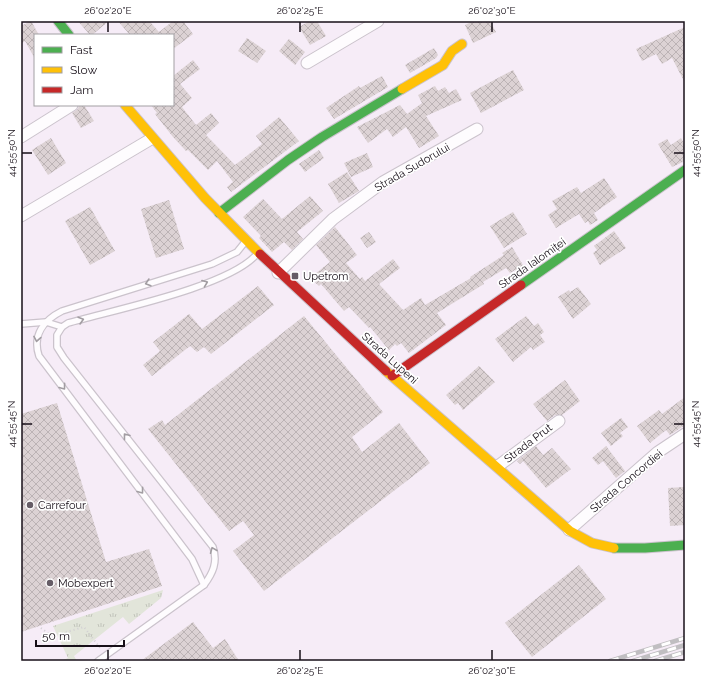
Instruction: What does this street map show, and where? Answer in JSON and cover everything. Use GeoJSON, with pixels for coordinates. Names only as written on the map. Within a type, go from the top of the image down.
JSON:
{"type":"FeatureCollection","features":[{"type":"Feature","properties":{"kind":"street"},"geometry":{"type":"LineString","coordinates":[[58,21],[68,34]]}},
{"type":"Feature","properties":{"kind":"street"},"geometry":{"type":"LineString","coordinates":[[307,63],[378,21]]}},
{"type":"Feature","properties":{"kind":"street"},"geometry":{"type":"LineString","coordinates":[[219,213],[288,160],[322,137],[443,65],[452,50],[462,44]]}},
{"type":"Feature","properties":{"kind":"street"},"geometry":{"type":"LineString","coordinates":[[21,137],[70,106]]}},
{"type":"Feature","properties":{"kind":"street","name":"Strada Lupeni"},"geometry":{"type":"LineString","coordinates":[[126,106],[151,139],[219,213],[278,273],[392,376],[498,466],[569,530],[591,542],[614,548],[685,545]]}},
{"type":"Feature","properties":{"kind":"street","name":"Strada Sudorului"},"geometry":{"type":"LineString","coordinates":[[278,273],[333,219],[383,182],[477,129]]}},
{"type":"Feature","properties":{"kind":"street"},"geometry":{"type":"LineString","coordinates":[[21,216],[151,139]]}},
{"type":"Feature","properties":{"kind":"street","name":"Strada Ialomiței"},"geometry":{"type":"LineString","coordinates":[[392,376],[685,170]]}},
{"type":"Feature","properties":{"kind":"street","name":"Strada Prut"},"geometry":{"type":"LineString","coordinates":[[498,466],[559,420]]}},
{"type":"Feature","properties":{"kind":"street","name":"Strada Concordiei"},"geometry":{"type":"LineString","coordinates":[[569,530],[658,452],[685,434]]}},
{"type":"Feature","properties":{"kind":"lane"},"geometry":{"type":"LineString","coordinates":[[204,585],[192,559],[39,356],[36,343],[37,336],[46,322],[56,314],[72,306],[220,260],[237,252],[246,241]]}},
{"type":"Feature","properties":{"kind":"lane"},"geometry":{"type":"LineString","coordinates":[[98,661],[204,585],[214,569],[215,554],[213,547],[64,358],[57,347],[56,335],[62,327],[76,321],[150,301],[210,281],[244,266],[258,252]]}},
{"type":"Feature","properties":{"kind":"lane"},"geometry":{"type":"LineString","coordinates":[[21,324],[46,322],[62,327]]}},
{"type":"Feature","properties":{"kind":"path"},"geometry":{"type":"LineString","coordinates":[[41,628],[52,636],[84,627],[106,655]]}},
{"type":"Feature","properties":{"kind":"green space"},"geometry":{"type":"Polygon","coordinates":[[[163,590],[161,598],[129,624],[123,617],[74,656],[77,661],[61,661],[68,658],[53,626],[163,590]]]}},
{"type":"Feature","properties":{"kind":"building"},"geometry":{"type":"Polygon","coordinates":[[[31,21],[38,34],[34,34],[34,57],[25,41],[21,44],[21,26],[31,21]]]}},
{"type":"Feature","properties":{"kind":"building"},"geometry":{"type":"Polygon","coordinates":[[[78,21],[109,21],[93,34],[89,34],[78,21]]]}},
{"type":"Feature","properties":{"kind":"building"},"geometry":{"type":"Polygon","coordinates":[[[118,21],[149,21],[159,32],[173,21],[183,21],[193,34],[174,48],[174,34],[129,34],[118,21]]]}},
{"type":"Feature","properties":{"kind":"building"},"geometry":{"type":"Polygon","coordinates":[[[310,21],[317,21],[326,36],[310,45],[299,27],[310,21]]]}},
{"type":"Feature","properties":{"kind":"building"},"geometry":{"type":"Polygon","coordinates":[[[473,21],[490,21],[496,32],[473,43],[465,25],[473,21]]]}},
{"type":"Feature","properties":{"kind":"building"},"geometry":{"type":"Polygon","coordinates":[[[685,27],[685,83],[672,58],[662,64],[656,54],[642,61],[636,49],[685,27]]]}},
{"type":"Feature","properties":{"kind":"building"},"geometry":{"type":"Polygon","coordinates":[[[247,38],[266,51],[257,63],[238,51],[247,38]]]}},
{"type":"Feature","properties":{"kind":"building"},"geometry":{"type":"Polygon","coordinates":[[[289,39],[305,52],[295,65],[279,51],[289,39]]]}},
{"type":"Feature","properties":{"kind":"building"},"geometry":{"type":"Polygon","coordinates":[[[434,48],[438,55],[436,58],[410,73],[405,65],[434,48]]]}},
{"type":"Feature","properties":{"kind":"building"},"geometry":{"type":"Polygon","coordinates":[[[193,60],[200,69],[180,84],[192,98],[182,107],[196,125],[211,113],[219,123],[206,135],[235,165],[262,144],[256,136],[279,117],[299,141],[231,192],[227,187],[233,182],[217,161],[208,170],[188,150],[186,151],[155,114],[157,113],[152,106],[174,106],[174,75],[193,60]]]}},
{"type":"Feature","properties":{"kind":"building"},"geometry":{"type":"Polygon","coordinates":[[[513,70],[524,90],[481,113],[470,93],[513,70]]]}},
{"type":"Feature","properties":{"kind":"building"},"geometry":{"type":"Polygon","coordinates":[[[382,76],[388,87],[334,119],[326,108],[359,86],[360,88],[382,76]]]}},
{"type":"Feature","properties":{"kind":"building"},"geometry":{"type":"Polygon","coordinates":[[[435,86],[438,91],[445,87],[449,93],[456,89],[462,100],[426,116],[439,136],[419,148],[406,127],[393,137],[387,129],[368,143],[357,127],[400,105],[407,114],[422,103],[418,95],[435,86]]]}},
{"type":"Feature","properties":{"kind":"building"},"geometry":{"type":"Polygon","coordinates":[[[79,106],[85,106],[94,121],[81,128],[72,113],[78,109],[79,106]]]}},
{"type":"Feature","properties":{"kind":"building"},"geometry":{"type":"Polygon","coordinates":[[[51,138],[66,163],[48,175],[32,150],[51,138]]]}},
{"type":"Feature","properties":{"kind":"building"},"geometry":{"type":"Polygon","coordinates":[[[681,138],[685,145],[685,161],[672,167],[658,144],[667,139],[671,145],[681,138]]]}},
{"type":"Feature","properties":{"kind":"building"},"geometry":{"type":"Polygon","coordinates":[[[319,150],[324,158],[305,172],[299,164],[319,150]]]}},
{"type":"Feature","properties":{"kind":"building"},"geometry":{"type":"Polygon","coordinates":[[[367,153],[373,167],[351,177],[344,163],[367,153]]]}},
{"type":"Feature","properties":{"kind":"building"},"geometry":{"type":"Polygon","coordinates":[[[347,172],[359,191],[339,203],[328,184],[347,172]]]}},
{"type":"Feature","properties":{"kind":"building"},"geometry":{"type":"Polygon","coordinates":[[[604,178],[617,197],[594,213],[598,220],[590,225],[588,221],[585,223],[579,214],[556,228],[548,215],[557,209],[552,201],[577,187],[581,193],[604,178]]]}},
{"type":"Feature","properties":{"kind":"building"},"geometry":{"type":"Polygon","coordinates":[[[310,196],[323,211],[297,232],[303,239],[292,250],[284,242],[272,252],[259,238],[261,236],[243,217],[263,199],[282,219],[310,196]]]}},
{"type":"Feature","properties":{"kind":"building"},"geometry":{"type":"Polygon","coordinates":[[[169,200],[184,249],[156,258],[141,209],[169,200]]]}},
{"type":"Feature","properties":{"kind":"building"},"geometry":{"type":"Polygon","coordinates":[[[90,207],[115,251],[90,265],[65,221],[90,207]]]}},
{"type":"Feature","properties":{"kind":"building"},"geometry":{"type":"Polygon","coordinates":[[[513,212],[527,234],[504,248],[490,226],[513,212]]]}},
{"type":"Feature","properties":{"kind":"building"},"geometry":{"type":"Polygon","coordinates":[[[335,227],[357,255],[346,263],[360,279],[362,277],[365,281],[393,259],[400,268],[379,284],[403,310],[421,298],[425,305],[471,278],[470,277],[504,255],[502,253],[512,247],[526,270],[518,275],[515,270],[510,273],[506,268],[483,282],[484,284],[437,313],[446,325],[409,353],[401,343],[397,346],[395,344],[389,350],[370,327],[369,328],[349,307],[344,311],[321,284],[319,286],[310,278],[330,262],[316,245],[335,227]]]}},
{"type":"Feature","properties":{"kind":"building"},"geometry":{"type":"Polygon","coordinates":[[[614,231],[626,248],[600,265],[593,253],[597,250],[594,246],[614,231]]]}},
{"type":"Feature","properties":{"kind":"building"},"geometry":{"type":"Polygon","coordinates":[[[369,232],[376,242],[367,248],[360,238],[369,232]]]}},
{"type":"Feature","properties":{"kind":"building"},"geometry":{"type":"Polygon","coordinates":[[[258,286],[274,305],[211,354],[204,347],[197,352],[190,346],[152,376],[143,365],[160,351],[153,342],[189,314],[202,329],[258,286]]]}},
{"type":"Feature","properties":{"kind":"building"},"geometry":{"type":"Polygon","coordinates":[[[578,287],[591,304],[573,319],[558,297],[569,290],[570,292],[578,287]]]}},
{"type":"Feature","properties":{"kind":"building"},"geometry":{"type":"Polygon","coordinates":[[[304,316],[383,412],[352,437],[362,452],[399,423],[430,463],[264,591],[233,551],[254,535],[243,521],[229,531],[148,429],[162,420],[165,425],[304,316]]]}},
{"type":"Feature","properties":{"kind":"building"},"geometry":{"type":"Polygon","coordinates":[[[526,316],[534,326],[538,323],[544,332],[540,335],[545,342],[533,350],[531,347],[513,362],[495,339],[526,316]]]}},
{"type":"Feature","properties":{"kind":"building"},"geometry":{"type":"Polygon","coordinates":[[[479,366],[495,382],[463,410],[458,403],[455,405],[446,395],[479,366]]]}},
{"type":"Feature","properties":{"kind":"building"},"geometry":{"type":"Polygon","coordinates":[[[565,380],[580,401],[562,415],[555,415],[547,421],[533,404],[565,380]]]}},
{"type":"Feature","properties":{"kind":"building"},"geometry":{"type":"Polygon","coordinates":[[[685,397],[685,425],[670,435],[666,430],[650,443],[637,426],[659,410],[662,414],[685,397]]]}},
{"type":"Feature","properties":{"kind":"building"},"geometry":{"type":"Polygon","coordinates":[[[57,403],[106,562],[149,549],[162,586],[21,632],[21,414],[57,403]]]}},
{"type":"Feature","properties":{"kind":"building"},"geometry":{"type":"Polygon","coordinates":[[[621,418],[628,427],[620,433],[623,436],[611,446],[601,433],[621,418]]]}},
{"type":"Feature","properties":{"kind":"building"},"geometry":{"type":"Polygon","coordinates":[[[536,446],[543,455],[552,448],[571,469],[546,488],[523,461],[520,464],[517,461],[536,446]]]}},
{"type":"Feature","properties":{"kind":"building"},"geometry":{"type":"Polygon","coordinates":[[[606,446],[625,471],[616,478],[603,461],[598,465],[592,458],[606,446]]]}},
{"type":"Feature","properties":{"kind":"building"},"geometry":{"type":"Polygon","coordinates":[[[684,487],[685,525],[670,526],[668,488],[684,487]]]}},
{"type":"Feature","properties":{"kind":"building"},"geometry":{"type":"Polygon","coordinates":[[[579,565],[606,599],[532,657],[505,623],[579,565]]]}},
{"type":"Feature","properties":{"kind":"building"},"geometry":{"type":"Polygon","coordinates":[[[193,622],[213,648],[225,639],[239,661],[141,661],[193,622]]]}},
{"type":"Feature","properties":{"kind":"railway"},"geometry":{"type":"LineString","coordinates":[[610,661],[685,638]]}},
{"type":"Feature","properties":{"kind":"railway"},"geometry":{"type":"LineString","coordinates":[[633,661],[685,645]]}},
{"type":"Feature","properties":{"kind":"railway"},"geometry":{"type":"LineString","coordinates":[[655,661],[685,652]]}},
{"type":"Feature","properties":{"kind":"traffic: fast"},"geometry":{"type":"LineString","coordinates":[[58,21],[68,34]]}},
{"type":"Feature","properties":{"kind":"traffic: fast"},"geometry":{"type":"LineString","coordinates":[[219,213],[288,160],[322,137],[402,89]]}},
{"type":"Feature","properties":{"kind":"traffic: fast"},"geometry":{"type":"LineString","coordinates":[[521,285],[685,170]]}},
{"type":"Feature","properties":{"kind":"traffic: fast"},"geometry":{"type":"LineString","coordinates":[[614,548],[645,548],[685,545]]}},
{"type":"Feature","properties":{"kind":"traffic: slow"},"geometry":{"type":"LineString","coordinates":[[402,89],[443,65],[452,51],[462,44]]}},
{"type":"Feature","properties":{"kind":"traffic: slow"},"geometry":{"type":"LineString","coordinates":[[126,106],[205,198],[260,254]]}},
{"type":"Feature","properties":{"kind":"traffic: slow"},"geometry":{"type":"LineString","coordinates":[[386,371],[570,531],[592,543],[614,548]]}},
{"type":"Feature","properties":{"kind":"traffic: jam"},"geometry":{"type":"LineString","coordinates":[[260,254],[386,371]]}},
{"type":"Feature","properties":{"kind":"traffic: jam"},"geometry":{"type":"LineString","coordinates":[[392,376],[521,285]]}},
{"type":"Feature","properties":{"kind":"place","name":"Upetrom"},"geometry":{"type":"Point","coordinates":[295,276]}},
{"type":"Feature","properties":{"kind":"place","name":"Carrefour"},"geometry":{"type":"Point","coordinates":[30,505]}},
{"type":"Feature","properties":{"kind":"place","name":"Mobexpert"},"geometry":{"type":"Point","coordinates":[50,583]}}]}
